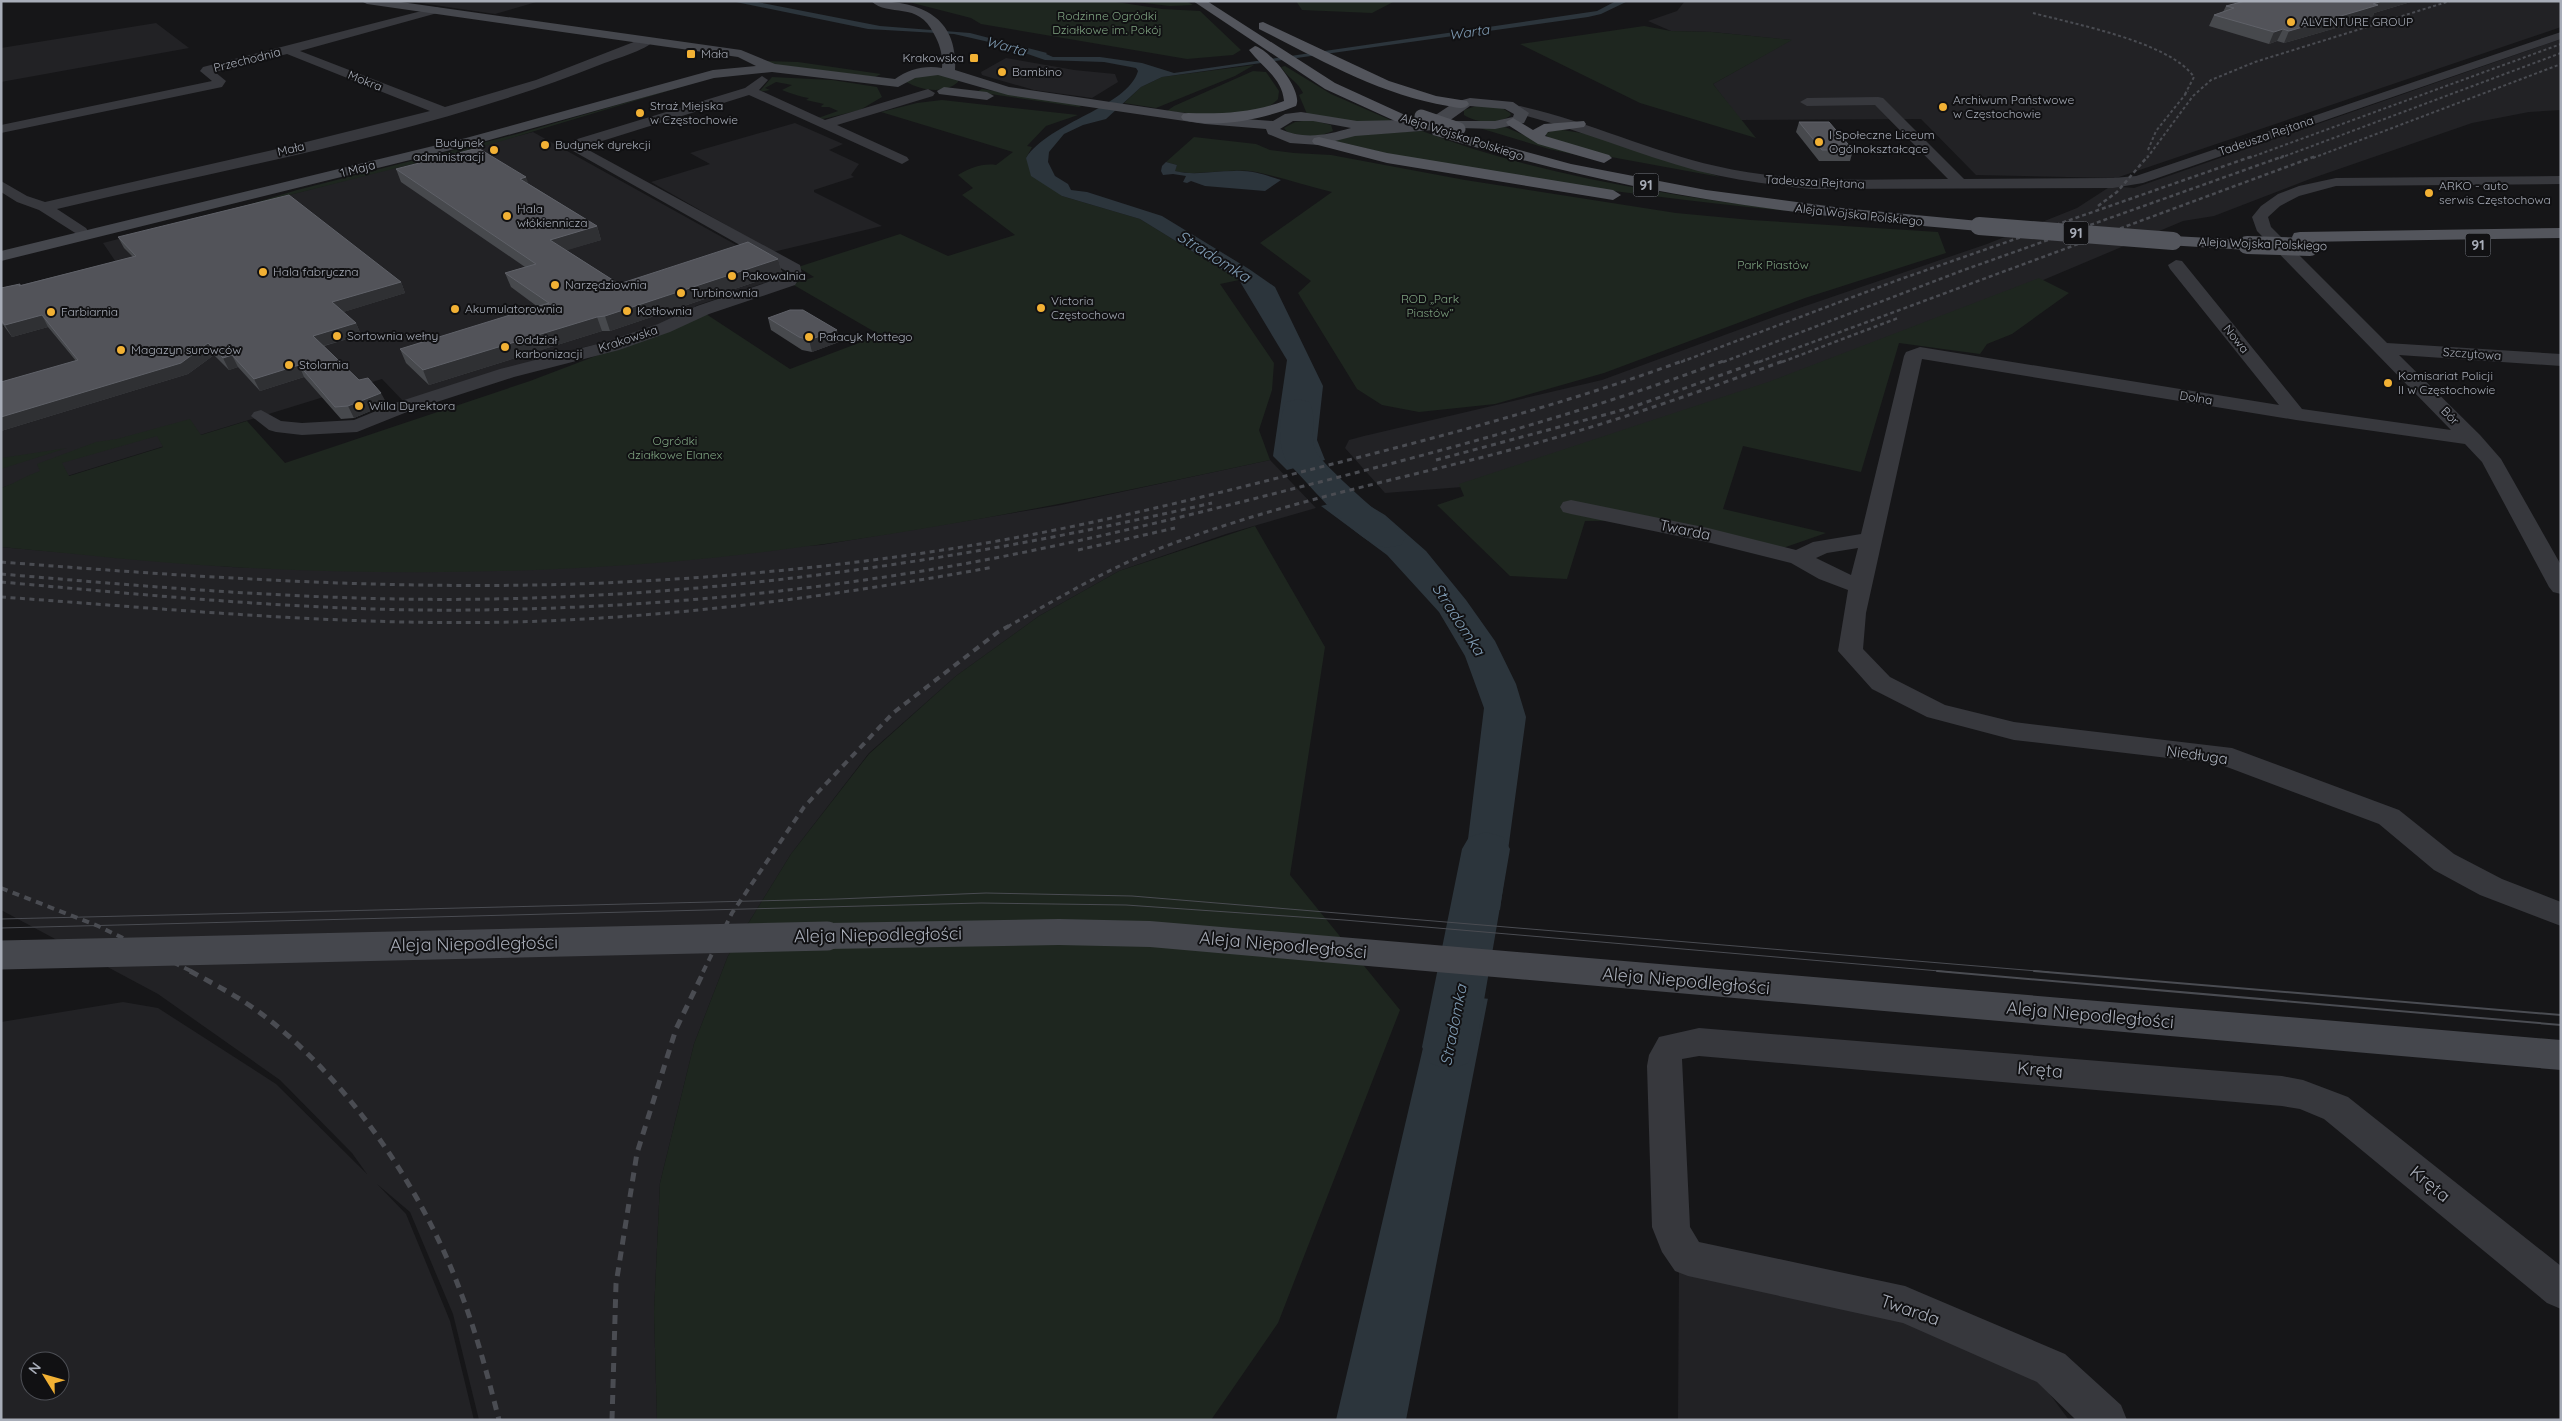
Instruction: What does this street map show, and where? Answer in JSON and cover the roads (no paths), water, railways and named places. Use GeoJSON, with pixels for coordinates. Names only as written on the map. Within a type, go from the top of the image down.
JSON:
{"type":"FeatureCollection","features":[{"type":"Feature","properties":{"kind":"main road","name":"Krakowska"},"geometry":{"type":"LineString","coordinates":[[367,1],[397,3],[741,54],[757,60],[761,80],[905,83]]}},
{"type":"Feature","properties":{"kind":"main road"},"geometry":{"type":"LineString","coordinates":[[877,1],[920,12],[933,19],[949,56],[948,71]]}},
{"type":"Feature","properties":{"kind":"main road","name":"Aleja Wojska Polskiego"},"geometry":{"type":"LineString","coordinates":[[1200,2],[1295,64],[1354,98],[1400,118],[1508,154],[1633,183],[1736,200],[1858,215],[1979,226],[2305,242],[2561,244]]}},
{"type":"Feature","properties":{"kind":"main road","name":"Aleja Wojska Polskiego"},"geometry":{"type":"LineString","coordinates":[[1462,104],[1435,100],[1402,90],[1332,59],[1245,16],[1310,62],[1373,95],[1421,116],[1459,129],[1573,160],[1653,177],[1766,196],[2180,237]]}},
{"type":"Feature","properties":{"kind":"main road"},"geometry":{"type":"LineString","coordinates":[[1227,20],[1227,27],[1258,52],[1272,68],[1285,85],[1291,97],[1291,103]]}},
{"type":"Feature","properties":{"kind":"main road","name":"1 Maja"},"geometry":{"type":"LineString","coordinates":[[1,256],[461,144],[757,60],[788,59],[905,83]]}},
{"type":"Feature","properties":{"kind":"main road"},"geometry":{"type":"LineString","coordinates":[[905,83],[948,71],[993,88],[1079,106]]}},
{"type":"Feature","properties":{"kind":"main road","name":"1 Maja"},"geometry":{"type":"LineString","coordinates":[[713,74],[761,80]]}},
{"type":"Feature","properties":{"kind":"main road"},"geometry":{"type":"LineString","coordinates":[[905,83],[928,93],[959,87],[964,84],[966,79]]}},
{"type":"Feature","properties":{"kind":"main road"},"geometry":{"type":"LineString","coordinates":[[944,91],[1276,130],[1298,117],[1326,118],[1355,125],[1387,125],[1444,118],[1456,106],[1492,102],[1518,116],[1524,132],[1573,150],[1621,162]]}},
{"type":"Feature","properties":{"kind":"main road"},"geometry":{"type":"LineString","coordinates":[[1291,103],[1299,108],[1298,117]]}},
{"type":"Feature","properties":{"kind":"main road"},"geometry":{"type":"LineString","coordinates":[[1135,114],[1188,117],[1247,117],[1272,112],[1291,103]]}},
{"type":"Feature","properties":{"kind":"main road"},"geometry":{"type":"LineString","coordinates":[[1319,141],[1355,132],[1460,124],[1495,125],[1518,116]]}},
{"type":"Feature","properties":{"kind":"main road"},"geometry":{"type":"LineString","coordinates":[[1188,117],[1276,130],[1295,140],[1319,141],[1387,158],[1626,197]]}},
{"type":"Feature","properties":{"kind":"main road"},"geometry":{"type":"LineString","coordinates":[[1536,136],[1544,128],[1579,124]]}},
{"type":"Feature","properties":{"kind":"main road"},"geometry":{"type":"LineString","coordinates":[[1662,170],[1846,199],[1880,208]]}},
{"type":"Feature","properties":{"kind":"main road"},"geometry":{"type":"LineString","coordinates":[[1652,201],[1822,217],[1858,215]]}},
{"type":"Feature","properties":{"kind":"main road","name":"Aleja Wojska Polskiego"},"geometry":{"type":"LineString","coordinates":[[2305,242],[2561,233]]}},
{"type":"Feature","properties":{"kind":"main road","name":"Aleja Niepodległości"},"geometry":{"type":"LineString","coordinates":[[1,955],[827,936],[1058,932],[1150,934],[2561,1055]]}},
{"type":"Feature","properties":{"kind":"street","name":"Przechodnia"},"geometry":{"type":"LineString","coordinates":[[1,129],[217,84],[220,81],[207,70],[437,10]]}},
{"type":"Feature","properties":{"kind":"street","name":"Tadeusza Rejtana"},"geometry":{"type":"LineString","coordinates":[[1518,116],[1558,118],[1686,162],[1765,180],[1811,184],[1962,185],[2084,184],[2138,180],[2561,34]]}},
{"type":"Feature","properties":{"kind":"street","name":"Mała"},"geometry":{"type":"LineString","coordinates":[[44,206],[442,112],[526,88],[648,41]]}},
{"type":"Feature","properties":{"kind":"street","name":"Mokra"},"geometry":{"type":"LineString","coordinates":[[288,50],[442,112]]}},
{"type":"Feature","properties":{"kind":"street","name":"Krakowska"},"geometry":{"type":"LineString","coordinates":[[261,416],[276,426],[302,428],[357,426],[405,406],[508,372],[612,346],[664,328],[703,310],[789,280],[794,274],[794,269],[573,147],[579,143],[761,80],[823,125],[902,160]]}},
{"type":"Feature","properties":{"kind":"street"},"geometry":{"type":"LineString","coordinates":[[875,110],[905,83]]}},
{"type":"Feature","properties":{"kind":"street"},"geometry":{"type":"LineString","coordinates":[[823,125],[928,93]]}},
{"type":"Feature","properties":{"kind":"street"},"geometry":{"type":"LineString","coordinates":[[1807,102],[1878,101],[1962,185]]}},
{"type":"Feature","properties":{"kind":"street","name":"Bór"},"geometry":{"type":"LineString","coordinates":[[2561,180],[2323,184],[2288,196],[2268,206],[2260,217],[2263,228],[2492,459],[2552,556],[2561,587]]}},
{"type":"Feature","properties":{"kind":"street"},"geometry":{"type":"LineString","coordinates":[[1,186],[22,199],[44,206],[80,231]]}},
{"type":"Feature","properties":{"kind":"street","name":"Nowa"},"geometry":{"type":"LineString","coordinates":[[2176,265],[2296,414]]}},
{"type":"Feature","properties":{"kind":"street","name":"Szczytowa"},"geometry":{"type":"LineString","coordinates":[[2382,348],[2561,360]]}},
{"type":"Feature","properties":{"kind":"street"},"geometry":{"type":"LineString","coordinates":[[1850,651],[1860,586],[1913,356],[1920,353]]}},
{"type":"Feature","properties":{"kind":"street","name":"Dolna"},"geometry":{"type":"LineString","coordinates":[[1920,353],[2296,414],[2473,439]]}},
{"type":"Feature","properties":{"kind":"street","name":"Twarda"},"geometry":{"type":"LineString","coordinates":[[1571,507],[1708,535],[1799,558],[1827,574],[1860,586]]}},
{"type":"Feature","properties":{"kind":"street"},"geometry":{"type":"LineString","coordinates":[[1799,558],[1821,547],[1871,539]]}},
{"type":"Feature","properties":{"kind":"street","name":"Niedługa"},"geometry":{"type":"LineString","coordinates":[[1850,651],[1881,683],[1936,711],[2014,731],[2165,750],[2222,755],[2389,817],[2411,833],[2444,862],[2491,887],[2561,914]]}},
{"type":"Feature","properties":{"kind":"street","name":"Kręta"},"geometry":{"type":"LineString","coordinates":[[1688,1258],[1675,1240],[1671,1228],[1664,1066],[1666,1055],[1671,1047],[1699,1042],[2282,1091],[2303,1095],[2336,1108],[2561,1290]]}},
{"type":"Feature","properties":{"kind":"street","name":"Twarda"},"geometry":{"type":"LineString","coordinates":[[1688,1258],[1905,1305],[2051,1368],[2106,1420]]}},
{"type":"Feature","properties":{"kind":"water","name":"Warta"},"geometry":{"type":"Polygon","coordinates":[[[731,1],[752,1],[880,26],[970,33],[1047,53],[1053,57],[1100,57],[1142,63],[1174,73],[1597,11],[1616,1],[1628,1],[1601,14],[1588,17],[1162,77],[1141,87],[1106,119],[1083,125],[1064,134],[1049,152],[1048,162],[1055,176],[1068,184],[1071,190],[1087,192],[1162,216],[1275,287],[1323,386],[1317,440],[1325,460],[1287,470],[1273,456],[1287,360],[1239,280],[1140,219],[1062,196],[1031,176],[1026,158],[1037,145],[1052,134],[1119,95],[1131,84],[1138,71],[1136,68],[1104,62],[1045,60],[1002,45],[954,34],[868,29],[731,1]]]}},
{"type":"Feature","properties":{"kind":"water"},"geometry":{"type":"Polygon","coordinates":[[[1166,162],[1177,165],[1175,171],[1197,173],[1246,171],[1281,180],[1265,191],[1205,186],[1191,181],[1183,182],[1186,176],[1163,175],[1161,171],[1162,166],[1166,162]]]}},
{"type":"Feature","properties":{"kind":"water"},"geometry":{"type":"Polygon","coordinates":[[[1355,497],[1385,515],[1426,551],[1466,600],[1495,641],[1516,684],[1526,717],[1500,910],[1460,905],[1484,708],[1465,656],[1439,612],[1387,555],[1321,506],[1355,497]]]}},
{"type":"Feature","properties":{"kind":"water"},"geometry":{"type":"Polygon","coordinates":[[[1437,988],[1489,993],[1406,1420],[1336,1420],[1437,988]]]}},
{"type":"Feature","properties":{"kind":"waterway","name":"Stradomka"},"geometry":{"type":"LineString","coordinates":[[1298,409],[1297,432],[1300,456],[1360,515],[1388,537]]}},
{"type":"Feature","properties":{"kind":"waterway","name":"Stradomka"},"geometry":{"type":"LineString","coordinates":[[1449,1047],[1486,849]]}},
{"type":"Feature","properties":{"kind":"tram line"},"geometry":{"type":"LineString","coordinates":[[1,919],[837,899],[986,893],[1132,896],[2049,972]]}},
{"type":"Feature","properties":{"kind":"tram line"},"geometry":{"type":"LineString","coordinates":[[1,928],[981,903],[1126,905],[1344,920],[1951,972]]}},
{"type":"Feature","properties":{"kind":"tram line"},"geometry":{"type":"LineString","coordinates":[[1937,971],[2561,1025]]}},
{"type":"Feature","properties":{"kind":"tram line"},"geometry":{"type":"LineString","coordinates":[[2034,971],[2561,1015]]}},
{"type":"Feature","properties":{"kind":"railway"},"geometry":{"type":"LineString","coordinates":[[2147,158],[2193,96],[2211,80],[2255,62],[2450,1]]}},
{"type":"Feature","properties":{"kind":"railway"},"geometry":{"type":"LineString","coordinates":[[2033,13],[2120,36],[2164,54],[2182,65],[2194,77],[2184,96]]}},
{"type":"Feature","properties":{"kind":"railway"},"geometry":{"type":"LineString","coordinates":[[2249,158],[2561,44]]}},
{"type":"Feature","properties":{"kind":"railway"},"geometry":{"type":"LineString","coordinates":[[2280,158],[2561,53]]}},
{"type":"Feature","properties":{"kind":"railway"},"geometry":{"type":"LineString","coordinates":[[2313,158],[2561,64]]}},
{"type":"Feature","properties":{"kind":"railway"},"geometry":{"type":"LineString","coordinates":[[2184,96],[2188,91]]}},
{"type":"Feature","properties":{"kind":"railway"},"geometry":{"type":"LineString","coordinates":[[2148,150],[2156,131],[2184,96]]}},
{"type":"Feature","properties":{"kind":"railway"},"geometry":{"type":"LineString","coordinates":[[2098,206],[2117,192],[2148,156]]}},
{"type":"Feature","properties":{"kind":"railway"},"geometry":{"type":"LineString","coordinates":[[1681,362],[1898,280],[2253,156]]}},
{"type":"Feature","properties":{"kind":"railway"},"geometry":{"type":"LineString","coordinates":[[1723,362],[1961,271],[2284,156]]}},
{"type":"Feature","properties":{"kind":"railway"},"geometry":{"type":"LineString","coordinates":[[1759,362],[2316,156]]}},
{"type":"Feature","properties":{"kind":"railway"},"geometry":{"type":"LineString","coordinates":[[1782,362],[1898,318]]}},
{"type":"Feature","properties":{"kind":"railway"},"geometry":{"type":"LineString","coordinates":[[1,562],[288,581],[432,585],[630,582],[791,570],[844,564],[1003,540],[1081,525],[1198,498],[1407,445],[1547,406],[1685,360]]}},
{"type":"Feature","properties":{"kind":"railway"},"geometry":{"type":"LineString","coordinates":[[1,582],[238,602],[417,610],[587,607],[807,588],[965,564],[1111,534],[1516,429],[1622,397],[1726,360]]}},
{"type":"Feature","properties":{"kind":"railway"},"geometry":{"type":"LineString","coordinates":[[1436,460],[1630,408],[1763,360]]}},
{"type":"Feature","properties":{"kind":"railway"},"geometry":{"type":"LineString","coordinates":[[1007,627],[1125,563],[1209,531],[1339,493],[1583,430],[1786,360]]}},
{"type":"Feature","properties":{"kind":"railway"},"geometry":{"type":"LineString","coordinates":[[1,574],[184,589],[307,596],[429,599],[582,596],[673,590],[854,570],[1034,541],[1212,503]]}},
{"type":"Feature","properties":{"kind":"railway"},"geometry":{"type":"LineString","coordinates":[[1078,550],[1175,528]]}},
{"type":"Feature","properties":{"kind":"railway"},"geometry":{"type":"LineString","coordinates":[[1,597],[320,619],[447,623],[511,622],[633,616],[754,604],[934,578],[994,567]]}},
{"type":"Feature","properties":{"kind":"railway"},"geometry":{"type":"LineString","coordinates":[[703,972],[732,913],[804,807],[893,713],[998,632],[1009,626]]}},
{"type":"Feature","properties":{"kind":"railway"},"geometry":{"type":"LineString","coordinates":[[1,888],[98,926],[193,972]]}},
{"type":"Feature","properties":{"kind":"railway"},"geometry":{"type":"LineString","coordinates":[[190,971],[251,1006],[292,1039],[323,1069],[379,1139],[404,1176],[445,1254],[472,1325],[499,1420]]}},
{"type":"Feature","properties":{"kind":"railway"},"geometry":{"type":"LineString","coordinates":[[612,1420],[616,1284],[637,1153],[676,1029],[704,971]]}},
{"type":"Feature","properties":{"kind":"place","name":"ALVENTURE GROUP"},"geometry":{"type":"Point","coordinates":[2291,22]}},
{"type":"Feature","properties":{"kind":"place","name":"Mała"},"geometry":{"type":"Point","coordinates":[691,54]}},
{"type":"Feature","properties":{"kind":"place","name":"Krakowska"},"geometry":{"type":"Point","coordinates":[974,58]}},
{"type":"Feature","properties":{"kind":"place","name":"Bambino"},"geometry":{"type":"Point","coordinates":[1002,72]}},
{"type":"Feature","properties":{"kind":"place","name":"Archiwum Państwowe w Częstochowie"},"geometry":{"type":"Point","coordinates":[1943,107]}},
{"type":"Feature","properties":{"kind":"place","name":"Straż Miejska w Częstochowie"},"geometry":{"type":"Point","coordinates":[640,113]}},
{"type":"Feature","properties":{"kind":"place","name":"I Społeczne Liceum Ogólnokształcące"},"geometry":{"type":"Point","coordinates":[1819,142]}},
{"type":"Feature","properties":{"kind":"place","name":"Budynek dyrekcji"},"geometry":{"type":"Point","coordinates":[545,145]}},
{"type":"Feature","properties":{"kind":"place","name":"Budynek administracji"},"geometry":{"type":"Point","coordinates":[494,150]}},
{"type":"Feature","properties":{"kind":"place","name":"ARKO - auto serwis Częstochowa"},"geometry":{"type":"Point","coordinates":[2429,193]}},
{"type":"Feature","properties":{"kind":"place","name":"Hala włókiennicza"},"geometry":{"type":"Point","coordinates":[507,216]}},
{"type":"Feature","properties":{"kind":"place","name":"Hala fabryczna"},"geometry":{"type":"Point","coordinates":[263,272]}},
{"type":"Feature","properties":{"kind":"place","name":"Pakowalnia"},"geometry":{"type":"Point","coordinates":[732,276]}},
{"type":"Feature","properties":{"kind":"place","name":"Narzędziownia"},"geometry":{"type":"Point","coordinates":[555,285]}},
{"type":"Feature","properties":{"kind":"place","name":"Turbinownia"},"geometry":{"type":"Point","coordinates":[681,293]}},
{"type":"Feature","properties":{"kind":"place","name":"Victoria Częstochowa"},"geometry":{"type":"Point","coordinates":[1041,308]}},
{"type":"Feature","properties":{"kind":"place","name":"Akumulatorownia"},"geometry":{"type":"Point","coordinates":[455,309]}},
{"type":"Feature","properties":{"kind":"place","name":"Kotłownia"},"geometry":{"type":"Point","coordinates":[627,311]}},
{"type":"Feature","properties":{"kind":"place","name":"Farbiarnia"},"geometry":{"type":"Point","coordinates":[51,312]}},
{"type":"Feature","properties":{"kind":"place","name":"Sortownia wełny"},"geometry":{"type":"Point","coordinates":[337,336]}},
{"type":"Feature","properties":{"kind":"place","name":"Pałacyk Mottego"},"geometry":{"type":"Point","coordinates":[809,337]}},
{"type":"Feature","properties":{"kind":"place","name":"Oddział karbonizacji"},"geometry":{"type":"Point","coordinates":[505,347]}},
{"type":"Feature","properties":{"kind":"place","name":"Magazyn surowców"},"geometry":{"type":"Point","coordinates":[121,350]}},
{"type":"Feature","properties":{"kind":"place","name":"Stolarnia"},"geometry":{"type":"Point","coordinates":[289,365]}},
{"type":"Feature","properties":{"kind":"place","name":"Komisariat Policji II w Częstochowie"},"geometry":{"type":"Point","coordinates":[2388,383]}},
{"type":"Feature","properties":{"kind":"place","name":"Willa Dyrektora"},"geometry":{"type":"Point","coordinates":[359,406]}},
{"type":"Feature","properties":{"kind":"park label","name":"Rodzinne Ogródki Działkowe im. Pokój"},"geometry":{"type":"Point","coordinates":[1107,23]}},
{"type":"Feature","properties":{"kind":"park label","name":"Park Piastów"},"geometry":{"type":"Point","coordinates":[1773,265]}},
{"type":"Feature","properties":{"kind":"park label","name":"ROD „Park Piastów”"},"geometry":{"type":"Point","coordinates":[1430,306]}},
{"type":"Feature","properties":{"kind":"park label","name":"Ogródki działkowe Elanex"},"geometry":{"type":"Point","coordinates":[675,448]}}]}
